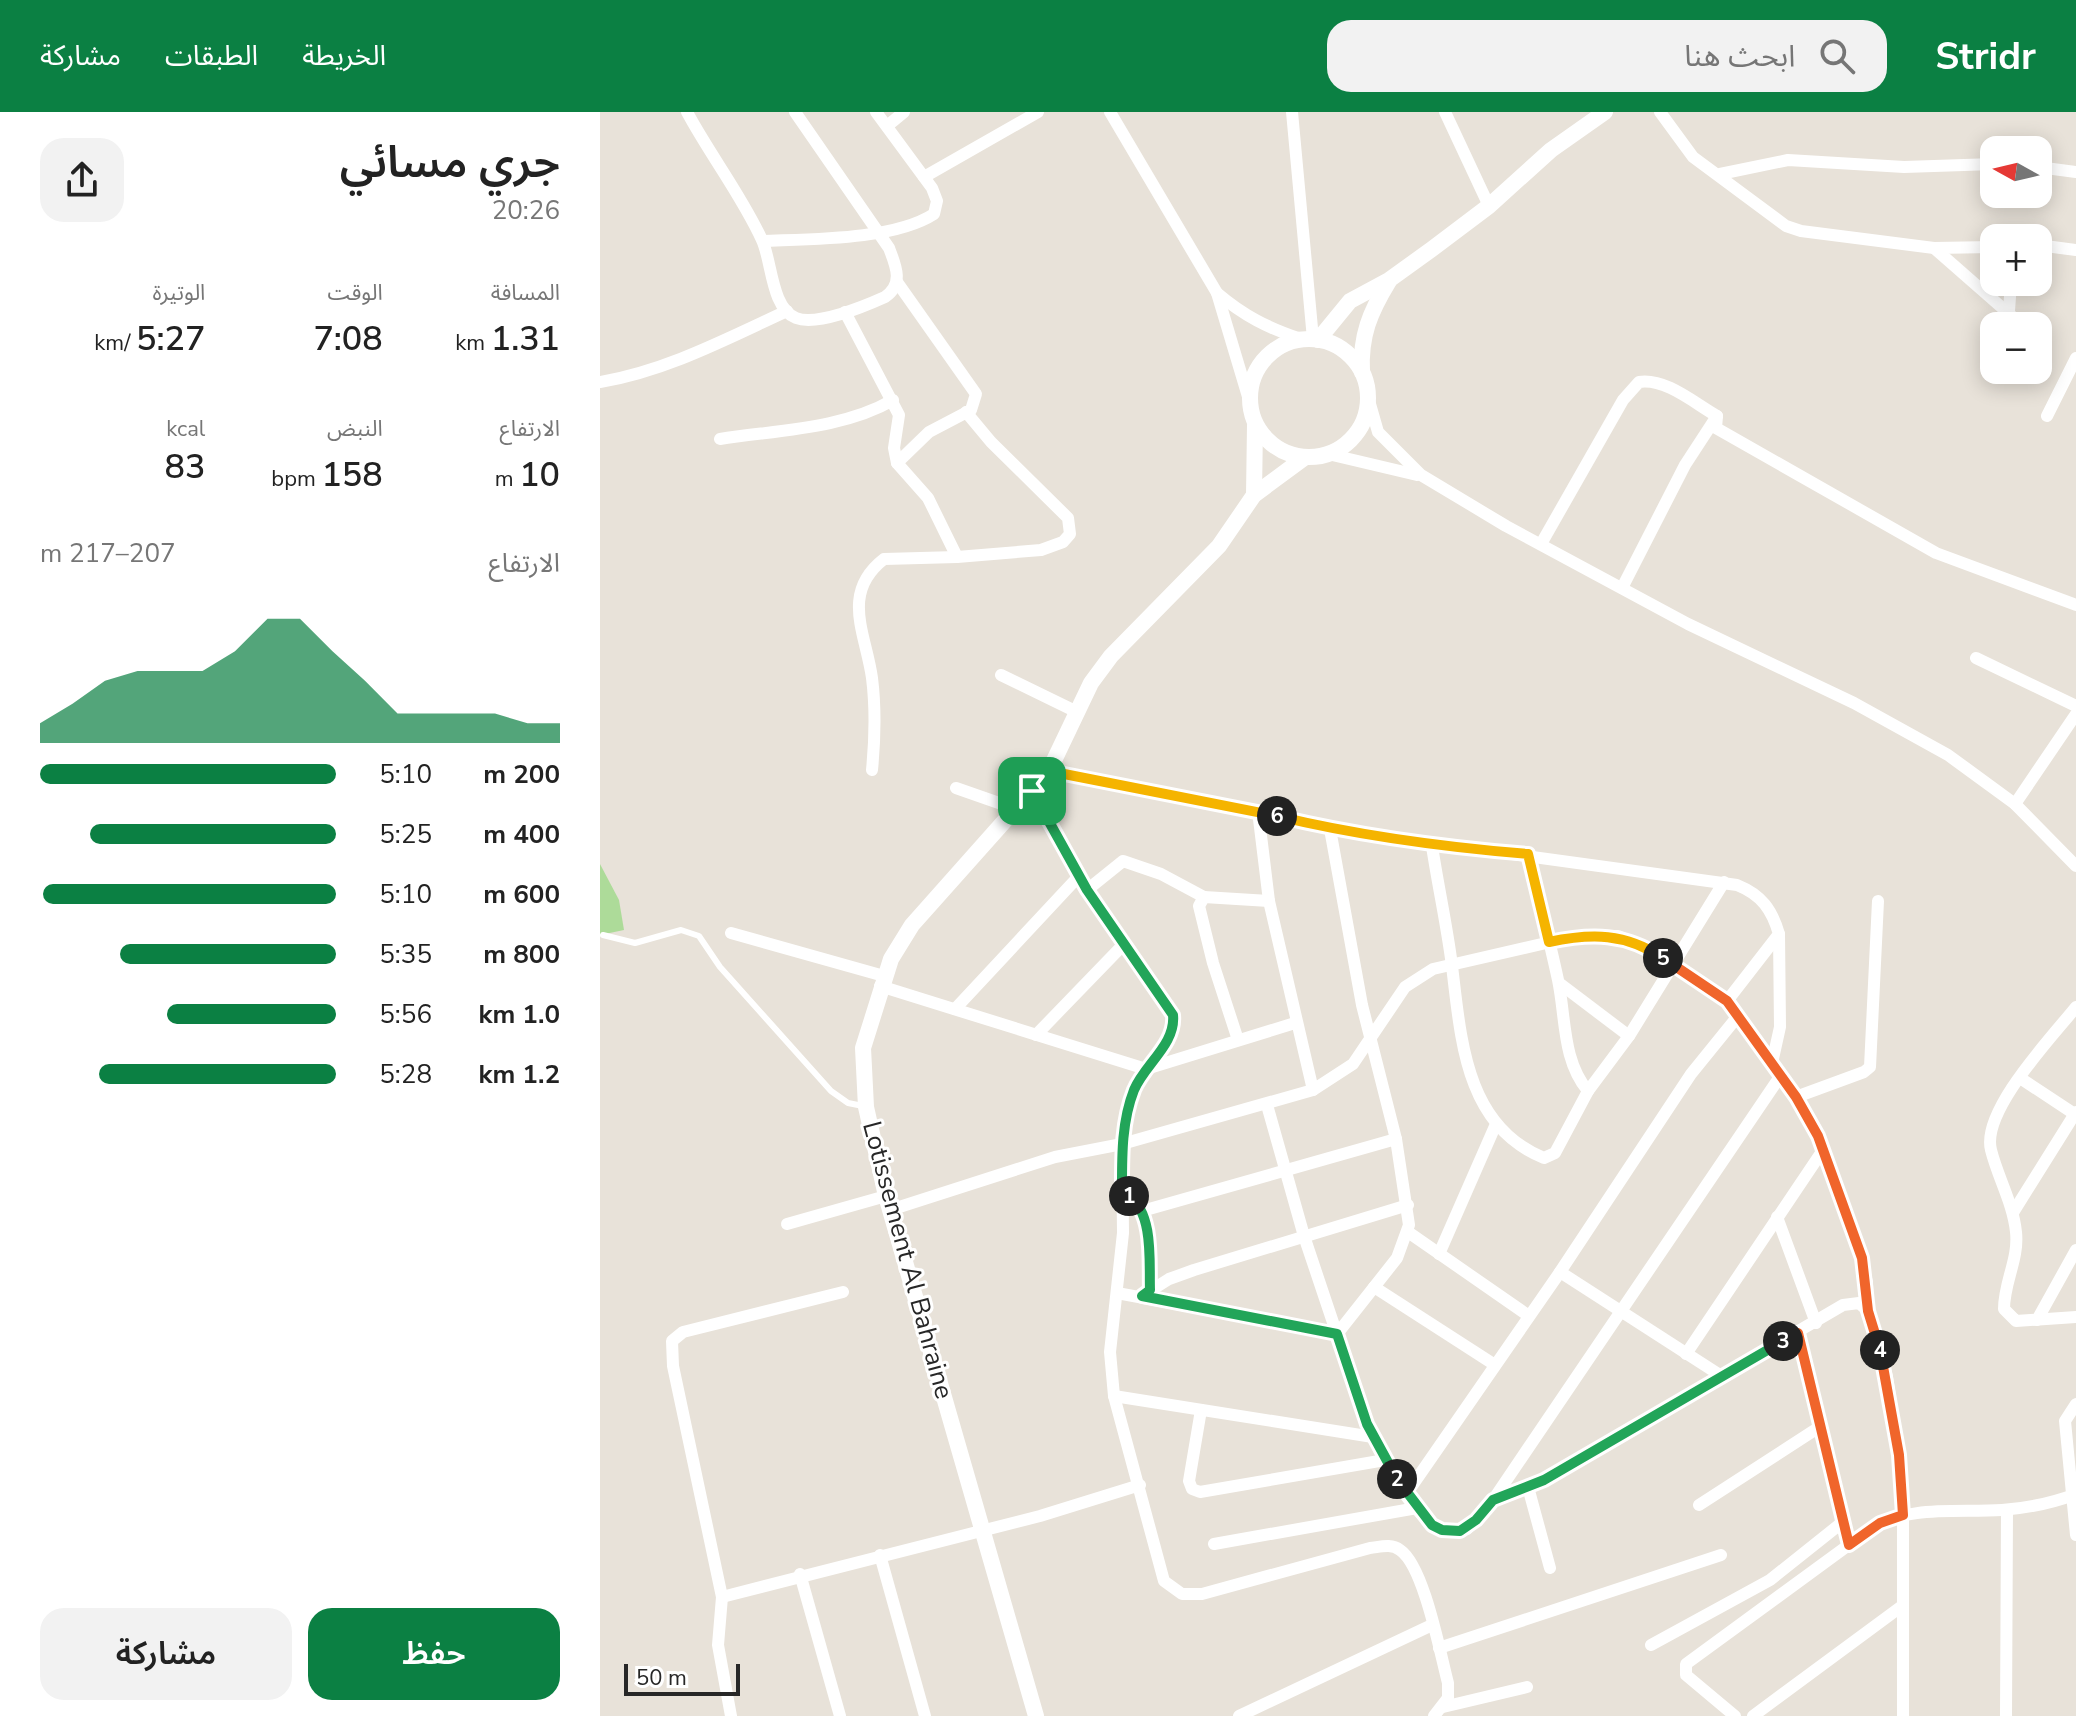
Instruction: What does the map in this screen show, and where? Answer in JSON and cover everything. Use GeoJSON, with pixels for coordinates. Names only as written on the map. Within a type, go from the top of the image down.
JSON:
{"type":"FeatureCollection","features":[{"type":"Feature","properties":{"kind":"street"},"geometry":{"type":"LineString","coordinates":[[687,112],[763,241],[778,295],[787,311],[803,319],[845,312],[885,297],[897,282]]}},
{"type":"Feature","properties":{"kind":"street"},"geometry":{"type":"LineString","coordinates":[[795,112],[877,231],[895,262],[897,282],[973,389],[975,401],[966,412],[929,432],[897,463]]}},
{"type":"Feature","properties":{"kind":"street"},"geometry":{"type":"LineString","coordinates":[[763,241],[877,231],[914,224],[934,214],[937,201],[924,177],[876,112]]}},
{"type":"Feature","properties":{"kind":"street"},"geometry":{"type":"LineString","coordinates":[[887,126],[904,112]]}},
{"type":"Feature","properties":{"kind":"street"},"geometry":{"type":"LineString","coordinates":[[1005,112],[1012,125]]}},
{"type":"Feature","properties":{"kind":"street"},"geometry":{"type":"LineString","coordinates":[[924,177],[1038,112]]}},
{"type":"Feature","properties":{"kind":"street"},"geometry":{"type":"LineString","coordinates":[[1110,112],[1217,293],[1255,424],[1254,495]]}},
{"type":"Feature","properties":{"kind":"street"},"geometry":{"type":"LineString","coordinates":[[1292,112],[1311,339]]}},
{"type":"Feature","properties":{"kind":"street"},"geometry":{"type":"LineString","coordinates":[[1445,112],[1489,206]]}},
{"type":"Feature","properties":{"kind":"street"},"geometry":{"type":"LineString","coordinates":[[1249,400],[1254,375],[1268,355],[1311,339],[1350,301],[1389,280],[1489,206],[1551,150],[1605,112]]}},
{"type":"Feature","properties":{"kind":"street"},"geometry":{"type":"LineString","coordinates":[[1660,112],[1693,157],[1720,174],[1774,219],[1801,231],[1934,248],[1980,247]]}},
{"type":"Feature","properties":{"kind":"street"},"geometry":{"type":"LineString","coordinates":[[1720,174],[1788,160],[1904,167],[1980,164]]}},
{"type":"Feature","properties":{"kind":"street"},"geometry":{"type":"LineString","coordinates":[[2052,169],[2076,172]]}},
{"type":"Feature","properties":{"kind":"street"},"geometry":{"type":"LineString","coordinates":[[2052,247],[2076,250]]}},
{"type":"Feature","properties":{"kind":"street"},"geometry":{"type":"LineString","coordinates":[[1934,248],[1968,280],[2009,311]]}},
{"type":"Feature","properties":{"kind":"street"},"geometry":{"type":"LineString","coordinates":[[1389,280],[1370,312],[1362,338],[1362,372],[1378,432],[1421,475],[1622,588],[1742,651],[1854,703],[1948,755],[2015,804],[2076,866]]}},
{"type":"Feature","properties":{"kind":"street"},"geometry":{"type":"LineString","coordinates":[[1217,293],[1242,314],[1265,327],[1311,339],[1347,353],[1362,372]]}},
{"type":"Feature","properties":{"kind":"street"},"geometry":{"type":"LineString","coordinates":[[2009,311],[2010,296]]}},
{"type":"Feature","properties":{"kind":"street"},"geometry":{"type":"LineString","coordinates":[[600,382],[665,365],[787,311]]}},
{"type":"Feature","properties":{"kind":"street"},"geometry":{"type":"LineString","coordinates":[[845,312],[899,415],[894,448],[897,463],[928,498],[957,557]]}},
{"type":"Feature","properties":{"kind":"street"},"geometry":{"type":"LineString","coordinates":[[2047,416],[2076,358]]}},
{"type":"Feature","properties":{"kind":"street"},"geometry":{"type":"LineString","coordinates":[[1541,544],[1623,400],[1639,382],[1651,381],[1674,390],[1717,416]]}},
{"type":"Feature","properties":{"kind":"street"},"geometry":{"type":"LineString","coordinates":[[1328,454],[1358,432],[1368,397]]}},
{"type":"Feature","properties":{"kind":"street"},"geometry":{"type":"LineString","coordinates":[[720,439],[837,421],[871,412],[893,400]]}},
{"type":"Feature","properties":{"kind":"street"},"geometry":{"type":"LineString","coordinates":[[872,770],[877,722],[858,606],[865,577],[884,559],[1041,550],[1063,542],[1070,527],[1059,506],[991,442],[966,412]]}},
{"type":"Feature","properties":{"kind":"street"},"geometry":{"type":"LineString","coordinates":[[1622,588],[1685,465],[1717,416]]}},
{"type":"Feature","properties":{"kind":"street"},"geometry":{"type":"LineString","coordinates":[[1717,416],[1716,428],[1936,553],[2076,605]]}},
{"type":"Feature","properties":{"kind":"street"},"geometry":{"type":"LineString","coordinates":[[1255,424],[1280,451],[1304,458],[1328,454],[1421,475]]}},
{"type":"Feature","properties":{"kind":"street","name":"Lotissement Al Bahraine"},"geometry":{"type":"LineString","coordinates":[[1036,1716],[888,1203],[866,1107],[863,1048],[882,981],[912,925],[1049,771],[1075,711],[1111,656],[1219,546],[1254,495],[1304,458]]}},
{"type":"Feature","properties":{"kind":"street"},"geometry":{"type":"LineString","coordinates":[[1976,658],[2076,706]]}},
{"type":"Feature","properties":{"kind":"street"},"geometry":{"type":"LineString","coordinates":[[1001,675],[1075,711]]}},
{"type":"Feature","properties":{"kind":"street"},"geometry":{"type":"LineString","coordinates":[[2015,804],[2076,714]]}},
{"type":"Feature","properties":{"kind":"street"},"geometry":{"type":"LineString","coordinates":[[1049,771],[1258,811],[1330,829],[1432,846],[1528,854],[1724,882],[1747,889],[1763,900],[1774,916],[1779,934],[1780,1027],[1772,1063]]}},
{"type":"Feature","properties":{"kind":"street"},"geometry":{"type":"LineString","coordinates":[[956,788],[1016,809]]}},
{"type":"Feature","properties":{"kind":"street"},"geometry":{"type":"LineString","coordinates":[[1032,791],[1087,890],[1173,1015],[1171,1034],[1133,1092],[1122,1144],[1117,1293],[1110,1352],[1114,1396],[1164,1581],[1175,1592],[1202,1594],[1370,1548],[1393,1546],[1406,1555],[1415,1569],[1439,1648],[1448,1683],[1448,1698],[1438,1711]]}},
{"type":"Feature","properties":{"kind":"street"},"geometry":{"type":"LineString","coordinates":[[1258,811],[1269,901],[1313,1090]]}},
{"type":"Feature","properties":{"kind":"street"},"geometry":{"type":"LineString","coordinates":[[1330,829],[1356,977],[1396,1139],[1408,1205],[1408,1232],[1397,1258],[1337,1334]]}},
{"type":"Feature","properties":{"kind":"street"},"geometry":{"type":"LineString","coordinates":[[1432,846],[1455,1001],[1473,1088],[1496,1124],[1530,1151],[1551,1157],[1588,1091],[1629,1036],[1724,882]]}},
{"type":"Feature","properties":{"kind":"street"},"geometry":{"type":"LineString","coordinates":[[1528,854],[1559,983],[1572,1061],[1588,1091]]}},
{"type":"Feature","properties":{"kind":"street"},"geometry":{"type":"LineString","coordinates":[[1087,890],[1123,861],[1161,874],[1204,897],[1269,901]]}},
{"type":"Feature","properties":{"kind":"street"},"geometry":{"type":"LineString","coordinates":[[955,1009],[1079,876]]}},
{"type":"Feature","properties":{"kind":"street"},"geometry":{"type":"LineString","coordinates":[[1204,897],[1199,906],[1200,920],[1238,1040]]}},
{"type":"Feature","properties":{"kind":"street"},"geometry":{"type":"LineString","coordinates":[[1796,1097],[1870,1067],[1878,901]]}},
{"type":"Feature","properties":{"kind":"street"},"geometry":{"type":"LineString","coordinates":[[731,933],[882,981],[955,1009],[1146,1069],[1295,1023]]}},
{"type":"Feature","properties":{"kind":"street"},"geometry":{"type":"LineString","coordinates":[[1727,1001],[1779,934]]}},
{"type":"Feature","properties":{"kind":"street"},"geometry":{"type":"LineString","coordinates":[[787,1224],[888,1203],[1055,1157],[1122,1144],[1313,1090],[1353,1064],[1412,980],[1452,965],[1584,936],[1618,936],[1649,949],[1727,1001],[1781,1075],[1823,1150],[1862,1258],[1868,1311],[1887,1377],[1899,1455],[1903,1515],[1903,1716]]}},
{"type":"Feature","properties":{"kind":"street"},"geometry":{"type":"LineString","coordinates":[[1036,1035],[1124,944]]}},
{"type":"Feature","properties":{"kind":"street"},"geometry":{"type":"LineString","coordinates":[[1559,983],[1629,1036]]}},
{"type":"Feature","properties":{"kind":"street"},"geometry":{"type":"LineString","coordinates":[[2076,1007],[2020,1078],[1995,1116],[1990,1147],[2014,1211],[2016,1256],[2004,1289],[2004,1309],[2016,1321],[2076,1317]]}},
{"type":"Feature","properties":{"kind":"street"},"geometry":{"type":"LineString","coordinates":[[1407,1493],[1560,1272],[1691,1074],[1738,1016]]}},
{"type":"Feature","properties":{"kind":"street"},"geometry":{"type":"LineString","coordinates":[[1267,1105],[1304,1236],[1373,1437],[1417,1508],[1442,1530],[1460,1531],[1476,1520],[1493,1500],[1781,1075]]}},
{"type":"Feature","properties":{"kind":"street"},"geometry":{"type":"LineString","coordinates":[[2014,1211],[2075,1113],[2020,1078]]}},
{"type":"Feature","properties":{"kind":"street"},"geometry":{"type":"LineString","coordinates":[[1439,1254],[1496,1124]]}},
{"type":"Feature","properties":{"kind":"street"},"geometry":{"type":"LineString","coordinates":[[1142,1211],[1285,1173],[1396,1139]]}},
{"type":"Feature","properties":{"kind":"street"},"geometry":{"type":"LineString","coordinates":[[1686,1354],[1823,1150]]}},
{"type":"Feature","properties":{"kind":"street"},"geometry":{"type":"LineString","coordinates":[[1122,1195],[1135,1201],[1142,1211],[1146,1293]]}},
{"type":"Feature","properties":{"kind":"street"},"geometry":{"type":"LineString","coordinates":[[1146,1293],[1180,1275],[1408,1205]]}},
{"type":"Feature","properties":{"kind":"street"},"geometry":{"type":"LineString","coordinates":[[1777,1217],[1816,1323]]}},
{"type":"Feature","properties":{"kind":"street"},"geometry":{"type":"LineString","coordinates":[[1408,1232],[1529,1316]]}},
{"type":"Feature","properties":{"kind":"street"},"geometry":{"type":"LineString","coordinates":[[2037,1320],[2076,1250]]}},
{"type":"Feature","properties":{"kind":"street"},"geometry":{"type":"LineString","coordinates":[[1560,1272],[1723,1377]]}},
{"type":"Feature","properties":{"kind":"street"},"geometry":{"type":"LineString","coordinates":[[1374,1287],[1495,1365]]}},
{"type":"Feature","properties":{"kind":"street"},"geometry":{"type":"LineString","coordinates":[[731,1716],[718,1645],[722,1597],[673,1366],[672,1341],[683,1332],[843,1292]]}},
{"type":"Feature","properties":{"kind":"street"},"geometry":{"type":"LineString","coordinates":[[1117,1293],[1146,1293],[1337,1334]]}},
{"type":"Feature","properties":{"kind":"street"},"geometry":{"type":"LineString","coordinates":[[1493,1500],[1528,1487],[1849,1303],[1859,1303],[1868,1311]]}},
{"type":"Feature","properties":{"kind":"street"},"geometry":{"type":"LineString","coordinates":[[1798,1333],[1849,1545]]}},
{"type":"Feature","properties":{"kind":"street"},"geometry":{"type":"LineString","coordinates":[[1114,1396],[1373,1437]]}},
{"type":"Feature","properties":{"kind":"street"},"geometry":{"type":"LineString","coordinates":[[2076,1404],[2065,1421],[2076,1535]]}},
{"type":"Feature","properties":{"kind":"street"},"geometry":{"type":"LineString","coordinates":[[1201,1410],[1189,1481],[1192,1489],[1200,1492],[1385,1460]]}},
{"type":"Feature","properties":{"kind":"street"},"geometry":{"type":"LineString","coordinates":[[1699,1505],[1821,1426]]}},
{"type":"Feature","properties":{"kind":"street"},"geometry":{"type":"LineString","coordinates":[[722,1597],[800,1574],[983,1530],[1140,1485]]}},
{"type":"Feature","properties":{"kind":"street"},"geometry":{"type":"LineString","coordinates":[[1528,1487],[1550,1568]]}},
{"type":"Feature","properties":{"kind":"street"},"geometry":{"type":"LineString","coordinates":[[1735,1716],[1686,1675],[1686,1664],[1880,1523],[1903,1515],[2007,1510],[2055,1502],[2074,1495]]}},
{"type":"Feature","properties":{"kind":"street"},"geometry":{"type":"LineString","coordinates":[[1214,1544],[1417,1508]]}},
{"type":"Feature","properties":{"kind":"street"},"geometry":{"type":"LineString","coordinates":[[2006,1716],[2007,1510]]}},
{"type":"Feature","properties":{"kind":"street"},"geometry":{"type":"LineString","coordinates":[[1651,1645],[1770,1580],[1844,1521]]}},
{"type":"Feature","properties":{"kind":"street"},"geometry":{"type":"LineString","coordinates":[[880,1555],[925,1716]]}},
{"type":"Feature","properties":{"kind":"street"},"geometry":{"type":"LineString","coordinates":[[1439,1648],[1721,1555]]}},
{"type":"Feature","properties":{"kind":"street"},"geometry":{"type":"LineString","coordinates":[[800,1574],[840,1716]]}},
{"type":"Feature","properties":{"kind":"street"},"geometry":{"type":"LineString","coordinates":[[1753,1716],[1902,1606]]}},
{"type":"Feature","properties":{"kind":"street"},"geometry":{"type":"LineString","coordinates":[[1239,1716],[1432,1625]]}},
{"type":"Feature","properties":{"kind":"street"},"geometry":{"type":"LineString","coordinates":[[1438,1711],[1527,1687]]}},
{"type":"Feature","properties":{"kind":"lane"},"geometry":{"type":"LineString","coordinates":[[603,935],[635,943],[681,930],[699,936],[720,967],[831,1091],[848,1103],[866,1107]]}},
{"type":"Feature","properties":{"kind":"green space"},"geometry":{"type":"Polygon","coordinates":[[[600,864],[619,900],[624,930],[600,935],[600,864]]]}},
{"type":"Feature","properties":{"kind":"route"},"geometry":{"type":"LineString","coordinates":[[1049,771],[1258,811],[1330,829],[1432,846],[1528,854],[1549,942],[1572,937],[1618,936],[1649,949],[1702,981],[1727,1001],[1796,1097],[1829,1160],[1833,1180],[1862,1258],[1868,1311],[1887,1377],[1899,1455],[1903,1515],[1880,1523],[1849,1545],[1798,1333],[1544,1480],[1493,1500],[1467,1529],[1451,1532],[1432,1525],[1423,1516],[1379,1451],[1337,1334],[1142,1296],[1150,1290],[1147,1236],[1139,1206],[1132,1198],[1122,1195],[1122,1144],[1133,1092],[1167,1042],[1174,1028],[1173,1015],[1087,890],[1032,791],[1049,771]]}}]}
